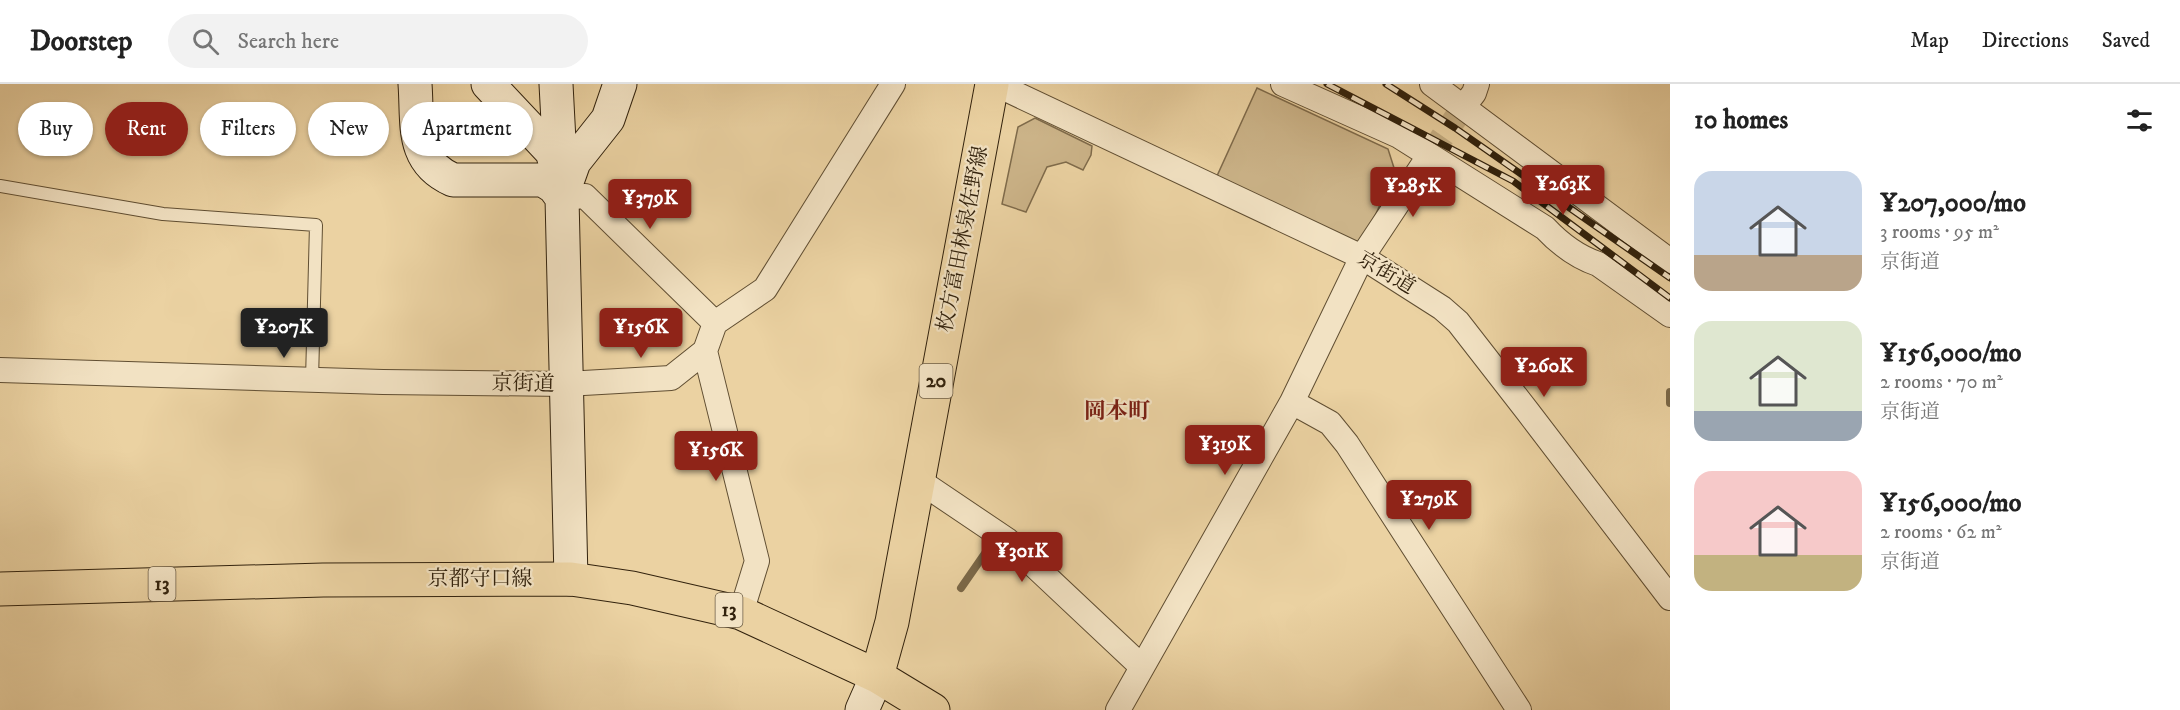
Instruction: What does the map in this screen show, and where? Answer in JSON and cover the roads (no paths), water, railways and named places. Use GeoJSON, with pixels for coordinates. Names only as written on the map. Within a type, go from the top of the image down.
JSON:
{"type":"FeatureCollection","features":[{"type":"Feature","properties":{"kind":"main road","name":"枚方富田林泉佐野線"},"geometry":{"type":"LineString","coordinates":[[877,676],[892,622],[993,84]]}},
{"type":"Feature","properties":{"kind":"main road","name":"京都守口線"},"geometry":{"type":"LineString","coordinates":[[0,589],[323,580],[571,579],[632,588],[741,613],[877,676],[933,710]]}},
{"type":"Feature","properties":{"kind":"street"},"geometry":{"type":"LineString","coordinates":[[415,84],[420,150],[428,164],[440,174],[453,180],[543,180],[554,187],[562,198]]}},
{"type":"Feature","properties":{"kind":"street"},"geometry":{"type":"LineString","coordinates":[[488,84],[552,152],[557,163],[562,198]]}},
{"type":"Feature","properties":{"kind":"street"},"geometry":{"type":"LineString","coordinates":[[556,84],[562,198],[571,579]]}},
{"type":"Feature","properties":{"kind":"street"},"geometry":{"type":"LineString","coordinates":[[562,198],[574,162],[608,119],[620,84]]}},
{"type":"Feature","properties":{"kind":"street"},"geometry":{"type":"LineString","coordinates":[[741,613],[757,561],[705,351],[715,323],[765,288],[893,84]]}},
{"type":"Feature","properties":{"kind":"street","name":"京街道"},"geometry":{"type":"LineString","coordinates":[[993,84],[1362,257],[1442,308],[1458,322],[1670,598]]}},
{"type":"Feature","properties":{"kind":"street"},"geometry":{"type":"LineString","coordinates":[[1283,84],[1399,136],[1545,228],[1557,241],[1585,259],[1598,264],[1670,315]]}},
{"type":"Feature","properties":{"kind":"street"},"geometry":{"type":"LineString","coordinates":[[1432,84],[1670,261]]}},
{"type":"Feature","properties":{"kind":"street"},"geometry":{"type":"LineString","coordinates":[[1464,106],[1474,93],[1477,84]]}},
{"type":"Feature","properties":{"kind":"street"},"geometry":{"type":"LineString","coordinates":[[1118,710],[1292,402],[1362,257],[1429,156]]}},
{"type":"Feature","properties":{"kind":"street"},"geometry":{"type":"LineString","coordinates":[[562,198],[585,196],[715,323]]}},
{"type":"Feature","properties":{"kind":"street","name":"京街道"},"geometry":{"type":"LineString","coordinates":[[0,370],[312,380],[566,384],[671,378],[705,351]]}},
{"type":"Feature","properties":{"kind":"street"},"geometry":{"type":"LineString","coordinates":[[1292,402],[1330,423],[1347,444],[1518,710]]}},
{"type":"Feature","properties":{"kind":"street"},"geometry":{"type":"LineString","coordinates":[[918,480],[1007,540],[1141,666]]}},
{"type":"Feature","properties":{"kind":"street"},"geometry":{"type":"LineString","coordinates":[[862,710],[877,676]]}},
{"type":"Feature","properties":{"kind":"lane"},"geometry":{"type":"LineString","coordinates":[[0,186],[163,214],[316,225],[312,380]]}},
{"type":"Feature","properties":{"kind":"waterway"},"geometry":{"type":"LineString","coordinates":[[1670,392],[1670,403]]}},
{"type":"Feature","properties":{"kind":"waterway"},"geometry":{"type":"LineString","coordinates":[[961,588],[988,549]]}},
{"type":"Feature","properties":{"kind":"tunnel"},"geometry":{"type":"LineString","coordinates":[[1429,156],[1464,106]]}},
{"type":"Feature","properties":{"kind":"railway"},"geometry":{"type":"LineString","coordinates":[[1327,84],[1513,181],[1670,298]]}},
{"type":"Feature","properties":{"kind":"railway"},"geometry":{"type":"LineString","coordinates":[[1386,84],[1455,128],[1670,278]]}},
{"type":"Feature","properties":{"kind":"district","name":"岡本町"},"geometry":{"type":"Point","coordinates":[1117,411]}}]}
